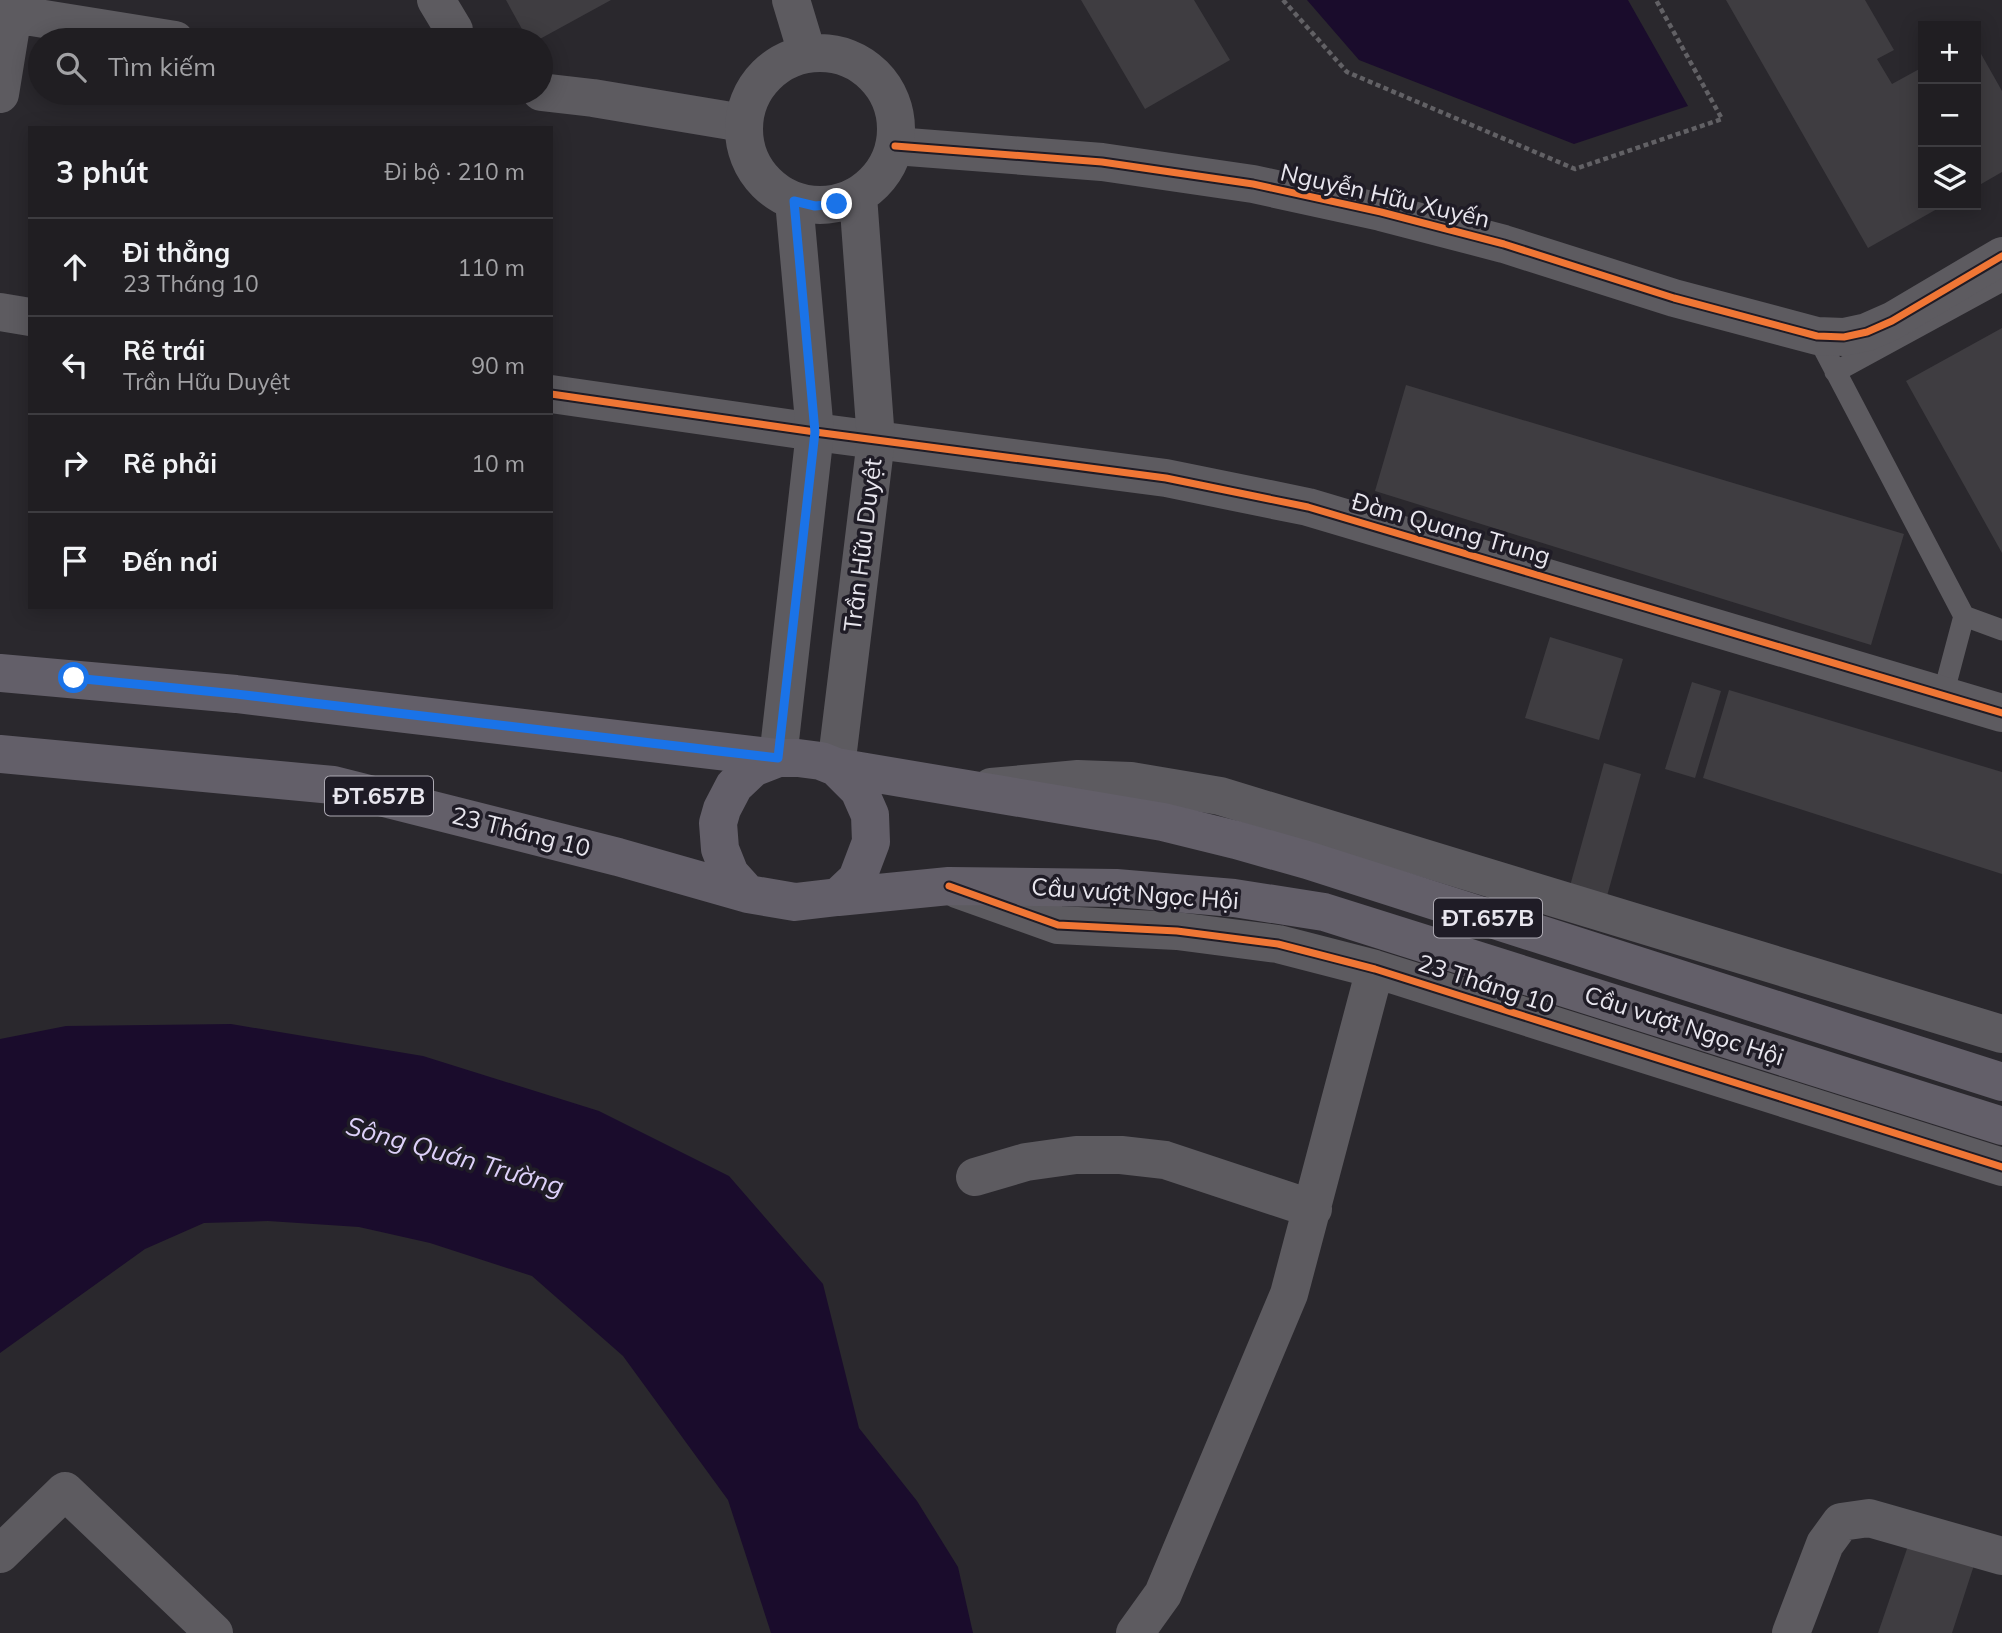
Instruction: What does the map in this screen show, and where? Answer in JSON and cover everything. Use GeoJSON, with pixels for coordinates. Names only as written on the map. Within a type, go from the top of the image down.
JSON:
{"type":"FeatureCollection","features":[{"type":"Feature","properties":{"kind":"main road","name":"ĐT.657B"},"geometry":{"type":"LineString","coordinates":[[0,673],[236,694],[778,758],[799,758],[964,790]]}},
{"type":"Feature","properties":{"kind":"main road","name":"23 Tháng 10"},"geometry":{"type":"LineString","coordinates":[[0,754],[333,785],[618,857],[748,894]]}},
{"type":"Feature","properties":{"kind":"main road","name":"ĐT.657B"},"geometry":{"type":"LineString","coordinates":[[778,758],[753,768],[734,786],[718,823],[719,849],[730,874],[748,894],[795,902],[838,897]]}},
{"type":"Feature","properties":{"kind":"main road"},"geometry":{"type":"LineString","coordinates":[[836,767],[859,790],[870,815],[871,842],[857,879],[838,897]]}},
{"type":"Feature","properties":{"kind":"main road","name":"Cầu vượt Ngọc Hội"},"geometry":{"type":"LineString","coordinates":[[964,790],[1115,813],[1236,840],[1320,864],[2002,1082]]}},
{"type":"Feature","properties":{"kind":"main road","name":"23 Tháng 10"},"geometry":{"type":"LineString","coordinates":[[838,897],[949,886]]}},
{"type":"Feature","properties":{"kind":"main road","name":"Cầu vượt Ngọc Hội"},"geometry":{"type":"LineString","coordinates":[[949,886],[1116,888],[1234,898],[1324,912],[2002,1126]]}},
{"type":"Feature","properties":{"kind":"street"},"geometry":{"type":"LineString","coordinates":[[436,0],[453,28]]}},
{"type":"Feature","properties":{"kind":"street"},"geometry":{"type":"LineString","coordinates":[[791,0],[807,53]]}},
{"type":"Feature","properties":{"kind":"street"},"geometry":{"type":"LineString","coordinates":[[0,94],[15,7],[117,28]]}},
{"type":"Feature","properties":{"kind":"street"},"geometry":{"type":"LineString","coordinates":[[807,53],[832,53],[856,62],[876,76],[890,97],[896,121],[895,146],[888,166],[875,183],[858,196],[837,204],[815,206],[794,201],[771,189],[755,171],[745,147],[743,123],[749,99],[763,78],[783,62],[807,53]]}},
{"type":"Feature","properties":{"kind":"street"},"geometry":{"type":"LineString","coordinates":[[553,93],[743,123]]}},
{"type":"Feature","properties":{"kind":"street","name":"Nguyễn Hữu Xuyến"},"geometry":{"type":"LineString","coordinates":[[895,146],[1102,162],[1253,184],[1381,212],[1504,244],[1674,298],[1817,336],[1844,337],[1867,332],[1892,321],[2002,256]]}},
{"type":"Feature","properties":{"kind":"street","name":"Trần Hữu Duyệt"},"geometry":{"type":"LineString","coordinates":[[836,767],[876,440],[858,196]]}},
{"type":"Feature","properties":{"kind":"street"},"geometry":{"type":"LineString","coordinates":[[778,758],[815,432],[794,201]]}},
{"type":"Feature","properties":{"kind":"street"},"geometry":{"type":"LineString","coordinates":[[0,312],[28,317]]}},
{"type":"Feature","properties":{"kind":"street","name":"Đàm Quang Trung"},"geometry":{"type":"LineString","coordinates":[[553,394],[1166,478],[1308,507],[2002,713]]}},
{"type":"Feature","properties":{"kind":"street"},"geometry":{"type":"LineString","coordinates":[[964,790],[1079,779],[1131,781],[1220,796],[2002,1034]]}},
{"type":"Feature","properties":{"kind":"street","name":"23 Tháng 10"},"geometry":{"type":"LineString","coordinates":[[949,886],[1058,925],[1177,931],[1278,944],[1375,969],[2002,1167]]}},
{"type":"Feature","properties":{"kind":"street"},"geometry":{"type":"LineString","coordinates":[[1135,1633],[1163,1594],[1289,1294],[1375,969]]}},
{"type":"Feature","properties":{"kind":"street"},"geometry":{"type":"LineString","coordinates":[[975,1177],[1026,1162],[1076,1155],[1121,1155],[1165,1160],[1313,1209]]}},
{"type":"Feature","properties":{"kind":"street"},"geometry":{"type":"LineString","coordinates":[[0,1554],[65,1491],[214,1633]]}},
{"type":"Feature","properties":{"kind":"street"},"geometry":{"type":"LineString","coordinates":[[1791,1633],[1825,1544],[1841,1522],[1869,1518],[2002,1556]]}},
{"type":"Feature","properties":{"kind":"lane"},"geometry":{"type":"LineString","coordinates":[[1835,372],[2002,281]]}},
{"type":"Feature","properties":{"kind":"lane"},"geometry":{"type":"LineString","coordinates":[[1817,336],[1964,616],[2002,630]]}},
{"type":"Feature","properties":{"kind":"lane"},"geometry":{"type":"LineString","coordinates":[[1944,695],[1964,616]]}},
{"type":"Feature","properties":{"kind":"path"},"geometry":{"type":"LineString","coordinates":[[1283,0],[1347,72],[1575,169],[1722,119],[1656,0]]}},
{"type":"Feature","properties":{"kind":"water"},"geometry":{"type":"Polygon","coordinates":[[[1307,0],[1628,0],[1688,106],[1574,144],[1359,60],[1307,0]]]}},
{"type":"Feature","properties":{"kind":"water","name":"Sông Quán Trường"},"geometry":{"type":"Polygon","coordinates":[[[231,1024],[423,1056],[599,1111],[729,1176],[823,1284],[859,1428],[917,1501],[958,1567],[973,1633],[771,1633],[728,1500],[623,1356],[532,1276],[430,1243],[359,1227],[268,1221],[204,1223],[145,1249],[0,1353],[0,1039],[66,1026],[231,1024]]]}},
{"type":"Feature","properties":{"kind":"building"},"geometry":{"type":"Polygon","coordinates":[[[506,0],[611,0],[553,32],[553,28],[521,28],[506,0]]]}},
{"type":"Feature","properties":{"kind":"building"},"geometry":{"type":"Polygon","coordinates":[[[1081,0],[1194,0],[1230,60],[1145,109],[1081,0]]]}},
{"type":"Feature","properties":{"kind":"building"},"geometry":{"type":"Polygon","coordinates":[[[1726,0],[1865,0],[1894,50],[1877,59],[1892,84],[1918,70],[1918,210],[1935,210],[1868,248],[1726,0]]]}},
{"type":"Feature","properties":{"kind":"building"},"geometry":{"type":"Polygon","coordinates":[[[1981,54],[2002,91],[2002,172],[1981,184],[1981,54]]]}},
{"type":"Feature","properties":{"kind":"building"},"geometry":{"type":"Polygon","coordinates":[[[2002,328],[2002,553],[1906,381],[2002,328]]]}},
{"type":"Feature","properties":{"kind":"building"},"geometry":{"type":"Polygon","coordinates":[[[1406,385],[1904,534],[1871,645],[1375,491],[1406,385]]]}},
{"type":"Feature","properties":{"kind":"building"},"geometry":{"type":"Polygon","coordinates":[[[1550,637],[1623,659],[1599,740],[1525,718],[1550,637]]]}},
{"type":"Feature","properties":{"kind":"building"},"geometry":{"type":"Polygon","coordinates":[[[1692,682],[1721,691],[1695,778],[1665,769],[1692,682]]]}},
{"type":"Feature","properties":{"kind":"building"},"geometry":{"type":"Polygon","coordinates":[[[1729,690],[2002,772],[2002,874],[1703,778],[1729,690]]]}},
{"type":"Feature","properties":{"kind":"building"},"geometry":{"type":"Polygon","coordinates":[[[1604,763],[1641,774],[1607,896],[1570,886],[1604,763]]]}},
{"type":"Feature","properties":{"kind":"building"},"geometry":{"type":"Polygon","coordinates":[[[1910,1540],[1975,1562],[1952,1633],[1878,1633],[1910,1540]]]}},
{"type":"Feature","properties":{"kind":"cycle path"},"geometry":{"type":"LineString","coordinates":[[895,146],[1102,162],[1253,184],[1381,212],[1504,244],[1674,298],[1817,336],[1844,337],[1867,332],[1892,321],[2002,256]]}},
{"type":"Feature","properties":{"kind":"cycle path"},"geometry":{"type":"LineString","coordinates":[[553,394],[1166,478],[1308,507],[2002,713]]}},
{"type":"Feature","properties":{"kind":"cycle path"},"geometry":{"type":"LineString","coordinates":[[949,886],[1058,925],[1177,931],[1278,944],[1375,969],[2002,1167]]}},
{"type":"Feature","properties":{"kind":"route"},"geometry":{"type":"LineString","coordinates":[[74,678],[236,694],[778,758],[815,432],[794,201],[815,206],[837,204]]}}]}
